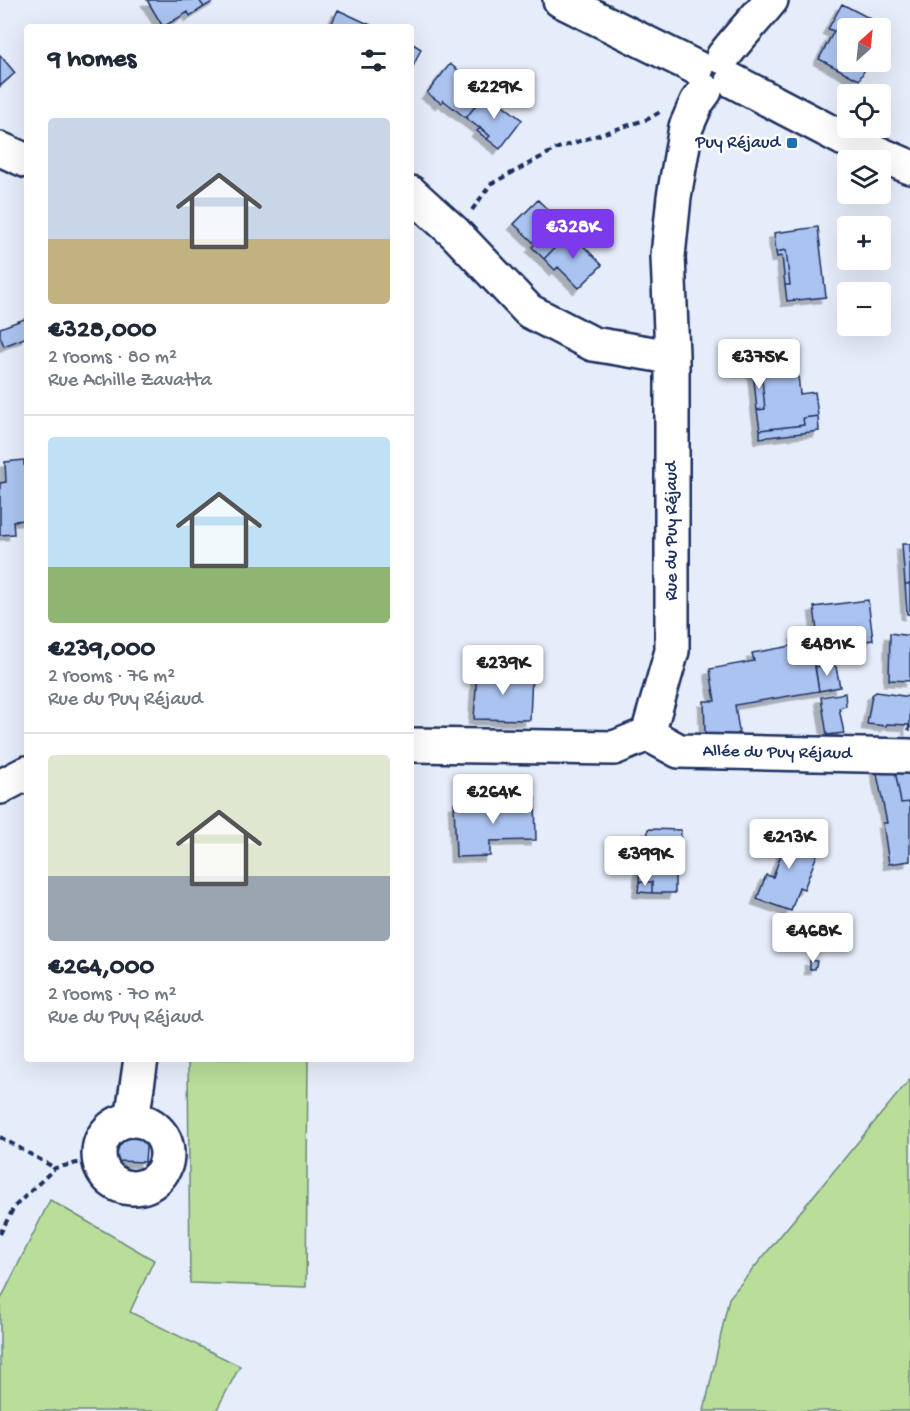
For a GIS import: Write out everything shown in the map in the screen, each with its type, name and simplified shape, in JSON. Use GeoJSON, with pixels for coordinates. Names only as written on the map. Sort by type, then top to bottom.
{"type":"FeatureCollection","features":[{"type":"Feature","properties":{"kind":"street"},"geometry":{"type":"LineString","coordinates":[[560,0],[712,76],[842,138],[910,167]]}},
{"type":"Feature","properties":{"kind":"street","name":"Rue du Puy Réjaud"},"geometry":{"type":"LineString","coordinates":[[648,734],[672,651],[672,355],[668,256],[674,197],[686,127],[697,102],[736,39],[752,24],[771,0]]}},
{"type":"Feature","properties":{"kind":"street"},"geometry":{"type":"LineString","coordinates":[[0,149],[24,160]]}},
{"type":"Feature","properties":{"kind":"street"},"geometry":{"type":"LineString","coordinates":[[414,196],[455,233],[530,311],[593,344],[659,356],[672,355]]}},
{"type":"Feature","properties":{"kind":"street"},"geometry":{"type":"LineString","coordinates":[[414,745],[614,748],[648,734]]}},
{"type":"Feature","properties":{"kind":"street","name":"Allée du Puy Réjaud"},"geometry":{"type":"LineString","coordinates":[[648,734],[679,751],[910,756]]}},
{"type":"Feature","properties":{"kind":"street"},"geometry":{"type":"LineString","coordinates":[[0,787],[24,775]]}},
{"type":"Feature","properties":{"kind":"street"},"geometry":{"type":"LineString","coordinates":[[132,1120],[141,1062]]}},
{"type":"Feature","properties":{"kind":"street"},"geometry":{"type":"LineString","coordinates":[[132,1120],[153,1127],[161,1135],[167,1156],[159,1176],[140,1187],[128,1188],[109,1178],[102,1169],[99,1158],[104,1136],[121,1122],[132,1120]]}},
{"type":"Feature","properties":{"kind":"path"},"geometry":{"type":"LineString","coordinates":[[455,233],[491,184],[558,148],[648,119],[672,106],[712,76]]}},
{"type":"Feature","properties":{"kind":"path"},"geometry":{"type":"LineString","coordinates":[[0,1137],[55,1168]]}},
{"type":"Feature","properties":{"kind":"path"},"geometry":{"type":"LineString","coordinates":[[0,1234],[14,1208],[55,1168],[99,1158]]}},
{"type":"Feature","properties":{"kind":"green space"},"geometry":{"type":"Polygon","coordinates":[[[188,1062],[308,1062],[306,1287],[190,1283],[188,1062]]]}},
{"type":"Feature","properties":{"kind":"green space"},"geometry":{"type":"Polygon","coordinates":[[[910,1079],[910,1411],[704,1411],[729,1298],[910,1079]]]}},
{"type":"Feature","properties":{"kind":"green space"},"geometry":{"type":"Polygon","coordinates":[[[50,1200],[154,1260],[130,1312],[240,1366],[216,1411],[0,1411],[0,1301],[50,1200]]]}},
{"type":"Feature","properties":{"kind":"building"},"geometry":{"type":"Polygon","coordinates":[[[147,0],[199,0],[204,7],[190,16],[188,12],[168,24],[161,24],[147,0]]]}},
{"type":"Feature","properties":{"kind":"building"},"geometry":{"type":"Polygon","coordinates":[[[199,0],[216,0],[204,7],[199,0]]]}},
{"type":"Feature","properties":{"kind":"building"},"geometry":{"type":"Polygon","coordinates":[[[842,4],[869,18],[837,18],[837,68],[819,59],[834,31],[828,29],[842,4]]]}},
{"type":"Feature","properties":{"kind":"building"},"geometry":{"type":"Polygon","coordinates":[[[338,10],[368,24],[331,24],[338,10]]]}},
{"type":"Feature","properties":{"kind":"building"},"geometry":{"type":"Polygon","coordinates":[[[414,45],[421,49],[414,64],[414,45]]]}},
{"type":"Feature","properties":{"kind":"building"},"geometry":{"type":"Polygon","coordinates":[[[0,55],[15,73],[0,86],[0,55]]]}},
{"type":"Feature","properties":{"kind":"building"},"geometry":{"type":"Polygon","coordinates":[[[450,64],[486,92],[466,118],[443,100],[441,103],[427,93],[450,64]]]}},
{"type":"Feature","properties":{"kind":"building"},"geometry":{"type":"Polygon","coordinates":[[[844,72],[863,72],[859,80],[844,72]]]}},
{"type":"Feature","properties":{"kind":"building"},"geometry":{"type":"Polygon","coordinates":[[[486,92],[522,120],[500,149],[487,139],[490,136],[466,118],[486,92]]]}},
{"type":"Feature","properties":{"kind":"building"},"geometry":{"type":"Polygon","coordinates":[[[480,127],[490,136],[487,139],[477,131],[480,127]]]}},
{"type":"Feature","properties":{"kind":"building"},"geometry":{"type":"Polygon","coordinates":[[[538,200],[570,232],[544,259],[532,247],[535,244],[514,224],[538,200]]]}},
{"type":"Feature","properties":{"kind":"building"},"geometry":{"type":"Polygon","coordinates":[[[818,227],[826,297],[787,301],[785,285],[790,285],[786,250],[776,252],[774,233],[818,227]]]}},
{"type":"Feature","properties":{"kind":"building"},"geometry":{"type":"Polygon","coordinates":[[[570,232],[602,265],[579,288],[558,267],[555,270],[544,259],[570,232]]]}},
{"type":"Feature","properties":{"kind":"building"},"geometry":{"type":"Polygon","coordinates":[[[786,250],[790,285],[785,285],[782,256],[777,257],[776,252],[786,250]]]}},
{"type":"Feature","properties":{"kind":"building"},"geometry":{"type":"Polygon","coordinates":[[[24,319],[24,338],[4,346],[0,328],[24,319]]]}},
{"type":"Feature","properties":{"kind":"building"},"geometry":{"type":"Polygon","coordinates":[[[767,343],[768,352],[789,350],[791,365],[797,365],[800,394],[815,392],[818,416],[803,418],[804,425],[760,430],[757,410],[765,409],[761,370],[741,372],[738,346],[767,343]]]}},
{"type":"Feature","properties":{"kind":"building"},"geometry":{"type":"Polygon","coordinates":[[[753,370],[761,370],[765,409],[757,410],[753,370]]]}},
{"type":"Feature","properties":{"kind":"building"},"geometry":{"type":"Polygon","coordinates":[[[818,416],[819,431],[760,438],[760,430],[804,425],[803,418],[818,416]]]}},
{"type":"Feature","properties":{"kind":"building"},"geometry":{"type":"Polygon","coordinates":[[[24,460],[24,520],[13,521],[14,534],[0,535],[0,483],[6,482],[5,462],[24,460]]]}},
{"type":"Feature","properties":{"kind":"building"},"geometry":{"type":"Polygon","coordinates":[[[902,544],[910,544],[910,584],[905,584],[902,544]]]}},
{"type":"Feature","properties":{"kind":"building"},"geometry":{"type":"Polygon","coordinates":[[[905,584],[910,584],[910,614],[907,614],[905,584]]]}},
{"type":"Feature","properties":{"kind":"building"},"geometry":{"type":"Polygon","coordinates":[[[868,600],[873,640],[819,647],[814,607],[868,600]]]}},
{"type":"Feature","properties":{"kind":"building"},"geometry":{"type":"Polygon","coordinates":[[[810,633],[819,691],[735,705],[739,731],[737,737],[707,736],[704,701],[715,701],[710,669],[754,661],[752,653],[797,645],[795,635],[810,633]]]}},
{"type":"Feature","properties":{"kind":"building"},"geometry":{"type":"Polygon","coordinates":[[[890,633],[910,636],[910,681],[889,680],[890,633]]]}},
{"type":"Feature","properties":{"kind":"building"},"geometry":{"type":"Polygon","coordinates":[[[832,664],[836,667],[840,687],[819,691],[815,667],[832,664]]]}},
{"type":"Feature","properties":{"kind":"building"},"geometry":{"type":"Polygon","coordinates":[[[477,671],[532,673],[530,720],[474,719],[477,671]]]}},
{"type":"Feature","properties":{"kind":"building"},"geometry":{"type":"Polygon","coordinates":[[[876,692],[910,697],[910,730],[909,725],[867,724],[872,695],[876,692]]]}},
{"type":"Feature","properties":{"kind":"building"},"geometry":{"type":"Polygon","coordinates":[[[845,693],[846,706],[839,708],[844,733],[827,735],[821,697],[845,693]]]}},
{"type":"Feature","properties":{"kind":"building"},"geometry":{"type":"Polygon","coordinates":[[[876,769],[895,770],[901,803],[910,802],[910,861],[889,864],[883,823],[887,823],[876,769]]]}},
{"type":"Feature","properties":{"kind":"building"},"geometry":{"type":"Polygon","coordinates":[[[895,770],[910,770],[910,802],[901,803],[895,770]]]}},
{"type":"Feature","properties":{"kind":"building"},"geometry":{"type":"Polygon","coordinates":[[[510,797],[535,797],[536,840],[490,841],[490,856],[456,857],[454,803],[510,802],[510,797]]]}},
{"type":"Feature","properties":{"kind":"building"},"geometry":{"type":"Polygon","coordinates":[[[648,829],[681,830],[680,860],[675,860],[675,893],[652,893],[652,882],[639,882],[640,858],[647,858],[648,829]]]}},
{"type":"Feature","properties":{"kind":"building"},"geometry":{"type":"Polygon","coordinates":[[[778,829],[821,844],[804,889],[799,887],[791,911],[757,899],[766,875],[773,877],[783,849],[772,845],[778,829]]]}},
{"type":"Feature","properties":{"kind":"building"},"geometry":{"type":"Polygon","coordinates":[[[639,882],[652,882],[652,893],[638,892],[639,882]]]}},
{"type":"Feature","properties":{"kind":"building"},"geometry":{"type":"Polygon","coordinates":[[[810,960],[817,961],[815,969],[810,969],[810,960]]]}},
{"type":"Feature","properties":{"kind":"building"},"geometry":{"type":"Polygon","coordinates":[[[118,1133],[147,1134],[145,1162],[117,1161],[118,1133]]]}},
{"type":"Feature","properties":{"kind":"place","name":"Puy Réjaud"},"geometry":{"type":"Point","coordinates":[792,143]}}]}
